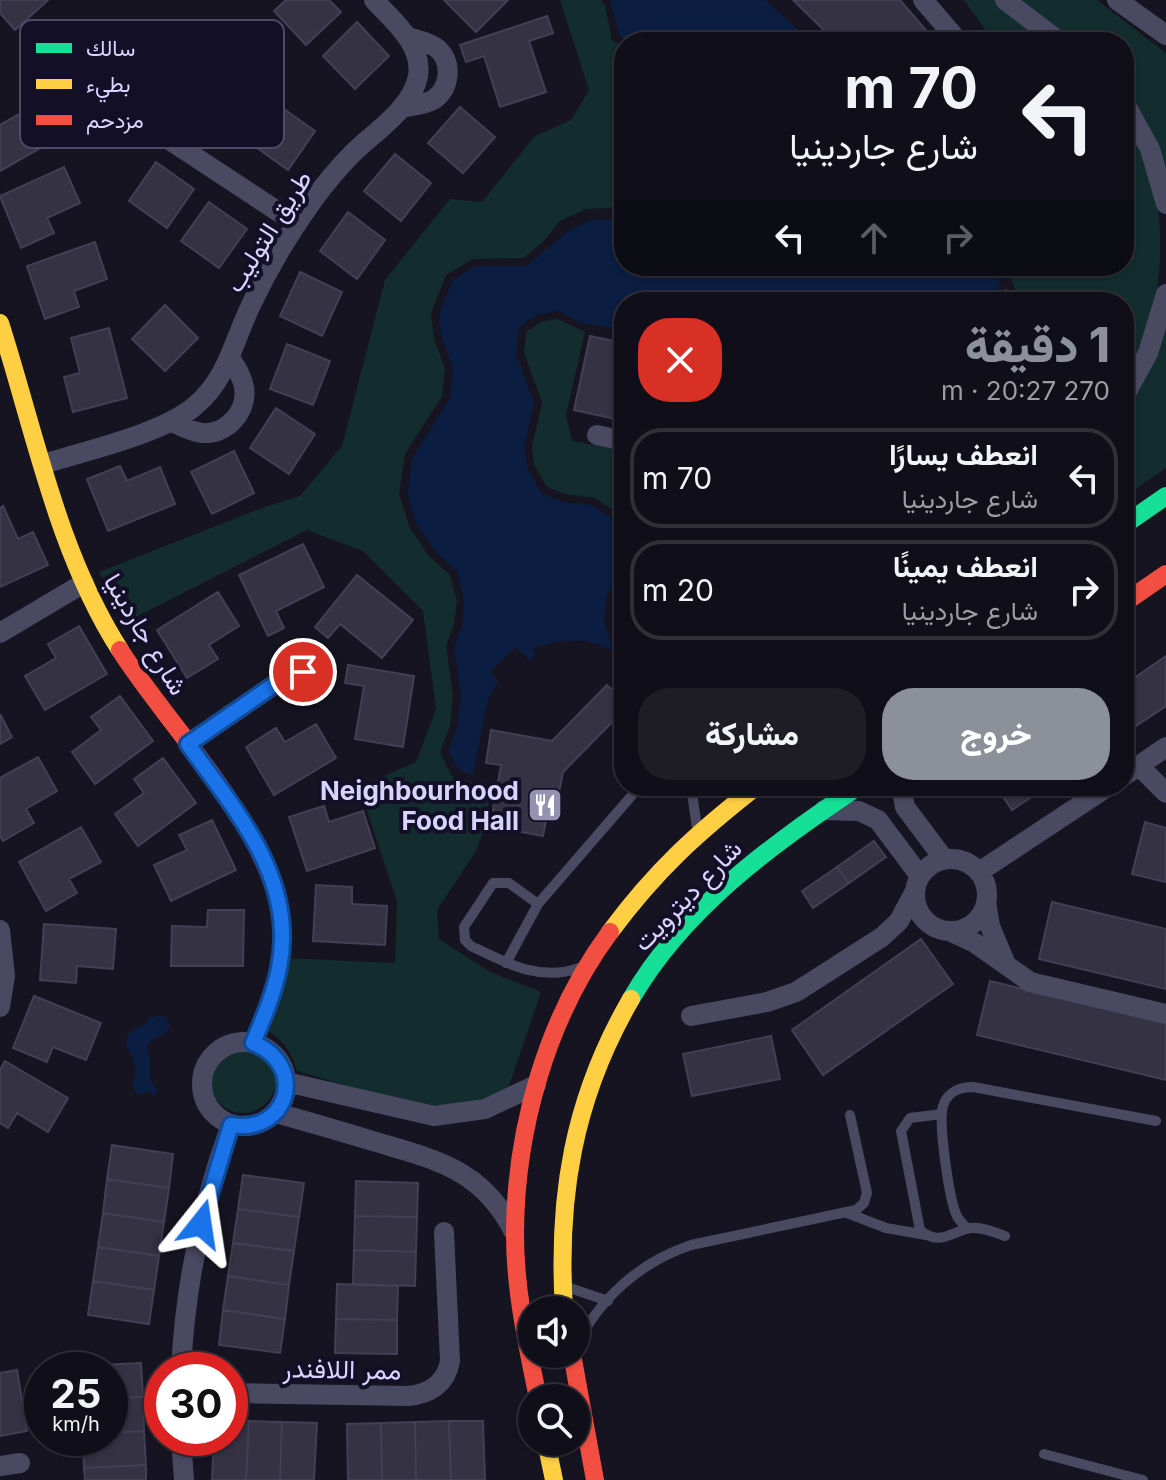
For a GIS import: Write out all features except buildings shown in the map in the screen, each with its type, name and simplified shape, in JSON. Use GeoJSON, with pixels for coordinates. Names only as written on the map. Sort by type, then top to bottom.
{"type":"FeatureCollection","features":[{"type":"Feature","properties":{"kind":"street","name":"طريق التوليب"},"geometry":{"type":"LineString","coordinates":[[43,464],[172,422],[207,395],[230,358],[252,302],[297,224],[331,178],[409,98],[418,74],[418,61],[408,37],[374,0]]}},
{"type":"Feature","properties":{"kind":"street"},"geometry":{"type":"LineString","coordinates":[[923,0],[950,32]]}},
{"type":"Feature","properties":{"kind":"street"},"geometry":{"type":"LineString","coordinates":[[1005,0],[1038,32]]}},
{"type":"Feature","properties":{"kind":"street"},"geometry":{"type":"LineString","coordinates":[[1117,0],[1166,35]]}},
{"type":"Feature","properties":{"kind":"street","name":"طريق التوليب"},"geometry":{"type":"LineString","coordinates":[[401,108],[432,100],[440,94],[448,75],[443,55],[435,47],[408,37]]}},
{"type":"Feature","properties":{"kind":"street"},"geometry":{"type":"LineString","coordinates":[[1134,120],[1150,149],[1166,204]]}},
{"type":"Feature","properties":{"kind":"street"},"geometry":{"type":"LineString","coordinates":[[182,148],[297,224]]}},
{"type":"Feature","properties":{"kind":"street"},"geometry":{"type":"LineString","coordinates":[[1134,381],[1160,338],[1166,294]]}},
{"type":"Feature","properties":{"kind":"street","name":"شارع جاردينيا"},"geometry":{"type":"LineString","coordinates":[[0,323],[8,375],[84,583],[138,677],[253,836],[270,870],[282,927],[280,966],[253,1043]]}},
{"type":"Feature","properties":{"kind":"street"},"geometry":{"type":"LineString","coordinates":[[172,422],[205,434],[230,424],[239,414],[244,401],[244,388],[230,358]]}},
{"type":"Feature","properties":{"kind":"street"},"geometry":{"type":"LineString","coordinates":[[597,435],[614,439]]}},
{"type":"Feature","properties":{"kind":"street"},"geometry":{"type":"LineString","coordinates":[[1134,518],[1166,496]]}},
{"type":"Feature","properties":{"kind":"street"},"geometry":{"type":"LineString","coordinates":[[1134,596],[1166,574]]}},
{"type":"Feature","properties":{"kind":"street"},"geometry":{"type":"LineString","coordinates":[[0,633],[84,583]]}},
{"type":"Feature","properties":{"kind":"street"},"geometry":{"type":"LineString","coordinates":[[188,744],[281,680],[291,675],[314,673]]}},
{"type":"Feature","properties":{"kind":"street"},"geometry":{"type":"LineString","coordinates":[[1134,770],[1166,747]]}},
{"type":"Feature","properties":{"kind":"street"},"geometry":{"type":"LineString","coordinates":[[1134,772],[1166,793]]}},
{"type":"Feature","properties":{"kind":"street","name":"شارع ديترويت"},"geometry":{"type":"LineString","coordinates":[[535,1384],[519,1292],[515,1234],[520,1165],[536,1085],[557,1029],[588,964],[627,907],[697,833],[744,796]]}},
{"type":"Feature","properties":{"kind":"street","name":"شارع ديترويت"},"geometry":{"type":"LineString","coordinates":[[562,1296],[560,1235],[564,1185],[574,1136],[589,1084],[610,1034],[636,987],[669,943],[720,891],[769,848],[844,796]]}},
{"type":"Feature","properties":{"kind":"street"},"geometry":{"type":"LineString","coordinates":[[903,796],[905,807],[944,859]]}},
{"type":"Feature","properties":{"kind":"street"},"geometry":{"type":"LineString","coordinates":[[979,872],[1094,796]]}},
{"type":"Feature","properties":{"kind":"street"},"geometry":{"type":"LineString","coordinates":[[824,810],[859,811],[872,815],[884,826],[918,884],[918,909],[929,924],[975,943],[1009,969],[1042,986],[1166,1014]]}},
{"type":"Feature","properties":{"kind":"street"},"geometry":{"type":"LineString","coordinates":[[882,937],[905,911],[930,865],[944,859],[963,861],[979,872],[984,881],[993,937],[1009,969]]}},
{"type":"Feature","properties":{"kind":"street"},"geometry":{"type":"LineString","coordinates":[[691,1016],[752,1006],[796,992],[882,937],[904,930],[969,927],[977,920],[986,902]]}},
{"type":"Feature","properties":{"kind":"street"},"geometry":{"type":"LineString","coordinates":[[0,932],[5,976],[0,1007]]}},
{"type":"Feature","properties":{"kind":"street"},"geometry":{"type":"LineString","coordinates":[[239,1042],[266,1048],[283,1068],[286,1082],[286,1093],[276,1113],[255,1125],[231,1125],[218,1118],[209,1108],[203,1094],[202,1080],[214,1054],[225,1046],[239,1042]]}},
{"type":"Feature","properties":{"kind":"street"},"geometry":{"type":"LineString","coordinates":[[286,1082],[434,1116],[485,1109],[536,1085]]}},
{"type":"Feature","properties":{"kind":"street"},"geometry":{"type":"LineString","coordinates":[[276,1113],[448,1164],[488,1193],[515,1234]]}},
{"type":"Feature","properties":{"kind":"street"},"geometry":{"type":"LineString","coordinates":[[183,1352],[197,1241],[231,1125]]}},
{"type":"Feature","properties":{"kind":"street","name":"ممر اللافندر"},"geometry":{"type":"LineString","coordinates":[[248,1393],[408,1396],[433,1390],[444,1378],[450,1361],[444,1232]]}},
{"type":"Feature","properties":{"kind":"street"},"geometry":{"type":"LineString","coordinates":[[575,1368],[595,1480]]}},
{"type":"Feature","properties":{"kind":"street"},"geometry":{"type":"LineString","coordinates":[[182,1456],[184,1480]]}},
{"type":"Feature","properties":{"kind":"street"},"geometry":{"type":"LineString","coordinates":[[549,1456],[554,1480]]}},
{"type":"Feature","properties":{"kind":"lane"},"geometry":{"type":"LineString","coordinates":[[506,963],[538,904],[631,796]]}},
{"type":"Feature","properties":{"kind":"lane"},"geometry":{"type":"LineString","coordinates":[[692,796],[697,833]]}},
{"type":"Feature","properties":{"kind":"lane"},"geometry":{"type":"LineString","coordinates":[[538,904],[509,883],[498,882],[489,887],[464,927],[463,936],[468,943],[506,963],[543,974],[567,972],[588,964]]}},
{"type":"Feature","properties":{"kind":"lane"},"geometry":{"type":"LineString","coordinates":[[968,1229],[959,1220],[954,1207],[942,1114],[942,1106],[951,1093],[973,1087],[1156,1121]]}},
{"type":"Feature","properties":{"kind":"lane"},"geometry":{"type":"LineString","coordinates":[[926,1235],[917,1223],[901,1131],[910,1118],[942,1114]]}},
{"type":"Feature","properties":{"kind":"lane"},"geometry":{"type":"LineString","coordinates":[[590,1322],[644,1265],[667,1253],[691,1245],[856,1210],[864,1203],[867,1193],[850,1115]]}},
{"type":"Feature","properties":{"kind":"lane"},"geometry":{"type":"LineString","coordinates":[[845,1212],[886,1228],[940,1239],[968,1229],[1005,1236]]}},
{"type":"Feature","properties":{"kind":"lane"},"geometry":{"type":"LineString","coordinates":[[561,1284],[608,1301]]}},
{"type":"Feature","properties":{"kind":"lane"},"geometry":{"type":"LineString","coordinates":[[1044,1454],[1143,1480]]}},
{"type":"Feature","properties":{"kind":"green space"},"geometry":{"type":"Polygon","coordinates":[[[560,0],[601,0],[605,6],[614,41],[614,208],[586,209],[560,221],[543,242],[524,258],[473,259],[446,275],[431,313],[434,338],[445,369],[442,396],[405,454],[399,494],[410,528],[429,556],[450,575],[457,601],[454,624],[446,646],[453,694],[450,726],[440,752],[452,776],[491,789],[484,830],[476,851],[437,910],[439,939],[490,972],[541,992],[508,1089],[474,1104],[424,1108],[297,1071],[287,1048],[268,1031],[286,958],[395,963],[397,901],[359,787],[416,762],[436,709],[423,611],[363,551],[307,530],[126,622],[99,572],[300,496],[342,446],[385,280],[450,199],[482,202],[535,136],[571,120],[589,90],[560,0]]]}},
{"type":"Feature","properties":{"kind":"green space"},"geometry":{"type":"Polygon","coordinates":[[[964,0],[999,0],[1035,29],[1031,32],[987,32],[964,0]]]}},
{"type":"Feature","properties":{"kind":"green space"},"geometry":{"type":"Polygon","coordinates":[[[1016,0],[1097,0],[1166,53],[1166,187],[1134,116],[1134,32],[1056,32],[1016,0]]]}},
{"type":"Feature","properties":{"kind":"green space"},"geometry":{"type":"Polygon","coordinates":[[[1134,129],[1153,172],[1160,225],[1160,253],[1154,308],[1134,364],[1134,292],[1016,292],[1010,276],[1134,276],[1134,129]]]}},
{"type":"Feature","properties":{"kind":"green space"},"geometry":{"type":"Polygon","coordinates":[[[1166,309],[1166,468],[1134,490],[1134,378],[1166,309]]]}},
{"type":"Feature","properties":{"kind":"green space"},"geometry":{"type":"Polygon","coordinates":[[[558,319],[585,332],[566,415],[572,441],[614,448],[614,511],[595,498],[565,494],[547,487],[534,465],[532,447],[542,402],[524,353],[526,332],[540,322],[558,319]]]}},
{"type":"Feature","properties":{"kind":"green space"},"geometry":{"type":"Polygon","coordinates":[[[243,1047],[256,1050],[266,1057],[273,1067],[276,1080],[273,1093],[266,1103],[256,1110],[243,1113],[230,1110],[220,1103],[213,1093],[210,1080],[213,1067],[220,1057],[230,1050],[243,1047]]]}},
{"type":"Feature","properties":{"kind":"water"},"geometry":{"type":"Polygon","coordinates":[[[610,0],[765,0],[801,32],[618,32],[610,0]]]}},
{"type":"Feature","properties":{"kind":"water"},"geometry":{"type":"Polygon","coordinates":[[[614,219],[614,276],[999,276],[1000,283],[994,292],[614,292],[614,328],[581,323],[559,311],[536,315],[519,327],[516,354],[534,403],[524,447],[527,467],[541,493],[563,502],[592,505],[610,517],[614,525],[614,583],[607,594],[604,620],[613,651],[584,641],[563,641],[533,648],[535,656],[529,660],[515,647],[490,672],[498,680],[488,699],[473,775],[458,769],[448,751],[457,727],[461,693],[454,647],[462,626],[464,601],[457,571],[435,551],[417,525],[407,494],[413,457],[450,398],[453,368],[441,336],[439,315],[452,281],[475,266],[526,266],[567,232],[590,220],[614,219]]]}},
{"type":"Feature","properties":{"kind":"water"},"geometry":{"type":"Polygon","coordinates":[[[165,1016],[170,1024],[166,1033],[147,1046],[150,1080],[158,1091],[154,1095],[148,1091],[142,1095],[136,1092],[132,1084],[135,1069],[127,1040],[132,1031],[146,1024],[148,1018],[165,1016]]]}},
{"type":"Feature","properties":{"kind":"traffic: fast"},"geometry":{"type":"LineString","coordinates":[[1134,518],[1166,496]]}},
{"type":"Feature","properties":{"kind":"traffic: fast"},"geometry":{"type":"LineString","coordinates":[[631,999],[652,966],[703,907],[763,855],[845,796]]}},
{"type":"Feature","properties":{"kind":"traffic: slow"},"geometry":{"type":"LineString","coordinates":[[0,323],[64,532],[98,612],[120,650]]}},
{"type":"Feature","properties":{"kind":"traffic: slow"},"geometry":{"type":"LineString","coordinates":[[610,932],[678,853],[745,796]]}},
{"type":"Feature","properties":{"kind":"traffic: slow"},"geometry":{"type":"LineString","coordinates":[[563,1296],[563,1228],[573,1150],[595,1074],[631,999]]}},
{"type":"Feature","properties":{"kind":"traffic: slow"},"geometry":{"type":"LineString","coordinates":[[549,1456],[554,1480]]}},
{"type":"Feature","properties":{"kind":"traffic: jam"},"geometry":{"type":"LineString","coordinates":[[1134,596],[1166,574]]}},
{"type":"Feature","properties":{"kind":"traffic: jam"},"geometry":{"type":"LineString","coordinates":[[120,650],[222,790],[247,828],[266,867],[279,906],[282,944],[275,982],[253,1043]]}},
{"type":"Feature","properties":{"kind":"traffic: jam"},"geometry":{"type":"LineString","coordinates":[[535,1384],[517,1276],[516,1195],[521,1155],[528,1115],[552,1038],[588,965],[610,932]]}},
{"type":"Feature","properties":{"kind":"traffic: jam"},"geometry":{"type":"LineString","coordinates":[[575,1368],[595,1480]]}},
{"type":"Feature","properties":{"kind":"place","name":"Neighbourhood Food Hall"},"geometry":{"type":"Point","coordinates":[545,805]}},
{"type":"Feature","properties":{"kind":"route"},"geometry":{"type":"LineString","coordinates":[[201,1224],[231,1125],[243,1127],[266,1121],[276,1113],[286,1093],[283,1068],[276,1057],[266,1048],[253,1043],[280,966],[282,927],[276,889],[262,853],[188,744],[281,680],[303,672]]}}]}
